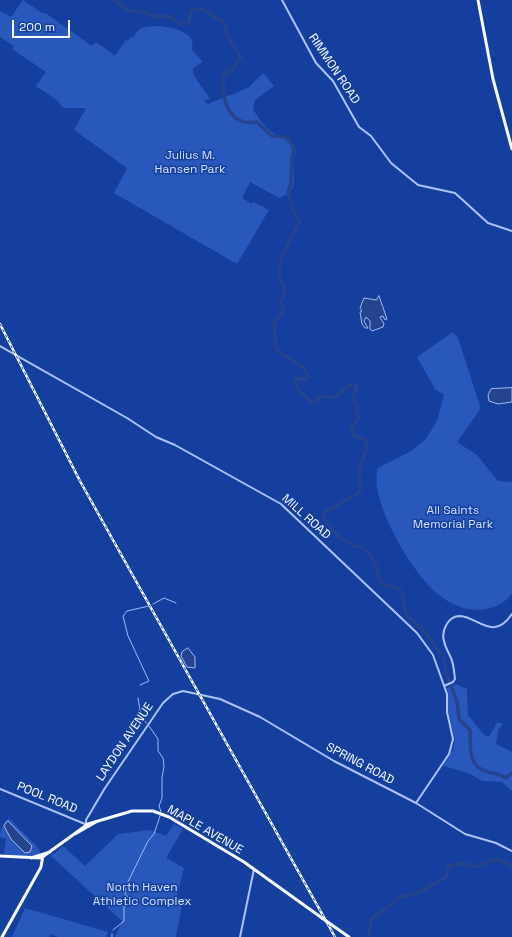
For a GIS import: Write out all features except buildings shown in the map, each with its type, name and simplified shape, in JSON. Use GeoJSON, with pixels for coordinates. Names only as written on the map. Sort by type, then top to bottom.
{"type":"FeatureCollection","features":[{"type":"Feature","properties":{"kind":"main road"},"geometry":{"type":"LineString","coordinates":[[478,0],[495,90],[512,149]]}},
{"type":"Feature","properties":{"kind":"main road","name":"MAPLE AVENUE"},"geometry":{"type":"LineString","coordinates":[[0,856],[31,858],[43,857],[86,826],[96,822],[135,811],[158,813],[183,826],[254,870],[349,937]]}},
{"type":"Feature","properties":{"kind":"main road"},"geometry":{"type":"LineString","coordinates":[[2,937],[41,867],[43,857]]}},
{"type":"Feature","properties":{"kind":"street","name":"RIMMON ROAD"},"geometry":{"type":"LineString","coordinates":[[282,0],[316,63],[333,81],[359,127],[371,136],[391,163],[418,185],[455,193],[488,223],[512,231]]}},
{"type":"Feature","properties":{"kind":"street","name":"MILL ROAD"},"geometry":{"type":"LineString","coordinates":[[0,346],[156,436],[281,504],[417,633],[433,655],[447,694],[447,712],[452,735],[452,747],[416,803]]}},
{"type":"Feature","properties":{"kind":"street"},"geometry":{"type":"LineString","coordinates":[[444,686],[452,683],[455,679],[453,664],[443,636],[448,623],[455,618],[462,617],[481,625],[492,627],[502,624],[512,614]]}},
{"type":"Feature","properties":{"kind":"street","name":"LAYDON AVENUE"},"geometry":{"type":"LineString","coordinates":[[86,826],[86,820],[105,788],[165,700],[173,694],[181,691],[199,694]]}},
{"type":"Feature","properties":{"kind":"street","name":"SPRING ROAD"},"geometry":{"type":"LineString","coordinates":[[199,694],[220,699],[260,717],[328,757],[416,803],[465,834],[496,843],[512,851]]}},
{"type":"Feature","properties":{"kind":"street","name":"POOL ROAD"},"geometry":{"type":"LineString","coordinates":[[0,789],[39,804],[86,826]]}},
{"type":"Feature","properties":{"kind":"street"},"geometry":{"type":"LineString","coordinates":[[240,937],[254,870]]}},
{"type":"Feature","properties":{"kind":"green space","name":"Julius M. Hansen Park"},"geometry":{"type":"Polygon","coordinates":[[[23,0],[42,13],[45,13],[92,46],[96,42],[115,56],[126,40],[128,41],[131,37],[132,38],[141,28],[161,26],[183,32],[192,40],[192,50],[203,62],[193,68],[193,74],[210,99],[204,101],[208,104],[248,88],[263,73],[274,86],[255,100],[253,110],[267,128],[282,137],[288,138],[296,152],[293,162],[294,184],[293,188],[289,192],[279,198],[250,182],[242,198],[252,204],[253,202],[269,210],[237,264],[114,193],[127,168],[74,130],[86,108],[63,108],[57,100],[36,86],[46,72],[12,49],[14,46],[0,37],[0,11],[11,17],[23,0]]]}},
{"type":"Feature","properties":{"kind":"green space","name":"All Saints Memorial Park"},"geometry":{"type":"Polygon","coordinates":[[[453,332],[458,338],[480,406],[479,411],[457,442],[477,455],[498,481],[512,482],[512,593],[500,604],[477,610],[463,608],[451,603],[439,595],[417,571],[395,536],[386,517],[380,499],[377,482],[378,468],[411,451],[425,440],[437,421],[444,395],[435,389],[417,357],[453,332]]]}},
{"type":"Feature","properties":{"kind":"green space"},"geometry":{"type":"Polygon","coordinates":[[[456,684],[467,689],[468,715],[484,735],[489,737],[497,722],[503,724],[498,730],[496,744],[512,752],[512,791],[502,782],[482,781],[468,773],[443,766],[453,749],[454,743],[448,710],[447,688],[456,684]]]}},
{"type":"Feature","properties":{"kind":"green space"},"geometry":{"type":"Polygon","coordinates":[[[9,818],[39,849],[40,855],[28,857],[4,854],[6,839],[0,837],[0,834],[2,827],[9,818]]]}},
{"type":"Feature","properties":{"kind":"green space","name":"North Haven Athletic Complex"},"geometry":{"type":"Polygon","coordinates":[[[174,824],[183,829],[166,858],[184,868],[175,904],[182,905],[176,937],[115,937],[122,921],[51,856],[63,846],[85,866],[118,834],[150,830],[166,836],[174,824]]]}},
{"type":"Feature","properties":{"kind":"green space"},"geometry":{"type":"Polygon","coordinates":[[[25,908],[108,932],[106,937],[58,937],[51,934],[49,937],[12,937],[25,908]]]}},
{"type":"Feature","properties":{"kind":"shaded area"},"geometry":{"type":"Polygon","coordinates":[[[379,296],[387,319],[385,320],[383,316],[380,317],[384,324],[383,327],[372,331],[370,329],[370,321],[366,317],[364,321],[368,328],[365,328],[362,324],[360,312],[362,311],[360,308],[364,298],[376,300],[379,296]]]}},
{"type":"Feature","properties":{"kind":"shaded area"},"geometry":{"type":"Polygon","coordinates":[[[512,388],[512,402],[498,404],[489,401],[488,395],[491,389],[512,388]]]}},
{"type":"Feature","properties":{"kind":"shaded area"},"geometry":{"type":"Polygon","coordinates":[[[188,648],[195,657],[195,668],[187,667],[181,656],[182,652],[188,648]]]}},
{"type":"Feature","properties":{"kind":"shaded area"},"geometry":{"type":"Polygon","coordinates":[[[8,821],[32,846],[30,852],[25,853],[11,839],[4,826],[8,821]]]}},
{"type":"Feature","properties":{"kind":"waterway"},"geometry":{"type":"LineString","coordinates":[[114,0],[129,11],[144,12],[158,17],[170,16],[179,24],[189,23],[190,15],[196,9],[203,10],[224,23],[226,25],[227,33],[241,57],[232,71],[224,74],[223,83],[225,101],[228,108],[239,120],[257,122],[272,136],[284,137],[289,140],[292,145],[294,150],[291,183],[288,192],[295,216],[300,221],[280,262],[280,279],[284,286],[285,292],[280,303],[283,307],[283,311],[274,323],[277,350],[298,364],[305,371],[308,376],[306,380],[297,378],[295,382],[299,390],[312,402],[317,401],[320,396],[334,397],[351,385],[354,384],[357,386],[353,399],[358,405],[356,413],[359,417],[351,429],[354,436],[365,439],[367,446],[359,471],[359,493],[325,512],[323,518],[338,536],[356,547],[360,546],[369,553],[377,568],[379,580],[382,584],[399,589],[403,595],[405,612],[408,617],[421,627],[443,656],[446,673],[457,701],[459,719],[470,730],[470,747],[474,763],[483,770],[506,778],[512,773]]}},
{"type":"Feature","properties":{"kind":"waterway"},"geometry":{"type":"LineString","coordinates":[[153,604],[164,598],[176,603]]}},
{"type":"Feature","properties":{"kind":"waterway"},"geometry":{"type":"LineString","coordinates":[[140,685],[149,681],[128,636],[123,616],[127,611],[149,606]]}},
{"type":"Feature","properties":{"kind":"waterway"},"geometry":{"type":"LineString","coordinates":[[138,698],[140,710],[146,723]]}},
{"type":"Feature","properties":{"kind":"waterway"},"geometry":{"type":"LineString","coordinates":[[149,726],[158,739],[158,751],[163,758],[162,798],[159,806],[161,812]]}},
{"type":"Feature","properties":{"kind":"waterway"},"geometry":{"type":"LineString","coordinates":[[113,930],[124,921],[124,907],[128,897],[125,894],[126,886],[148,841],[154,834],[160,816]]}},
{"type":"Feature","properties":{"kind":"waterway"},"geometry":{"type":"LineString","coordinates":[[368,937],[372,918],[400,897],[419,892],[446,877],[449,866],[464,863],[474,867],[492,860],[499,860],[512,866]]}},
{"type":"Feature","properties":{"kind":"railway"},"geometry":{"type":"LineString","coordinates":[[0,324],[80,481],[335,937]]}}]}
